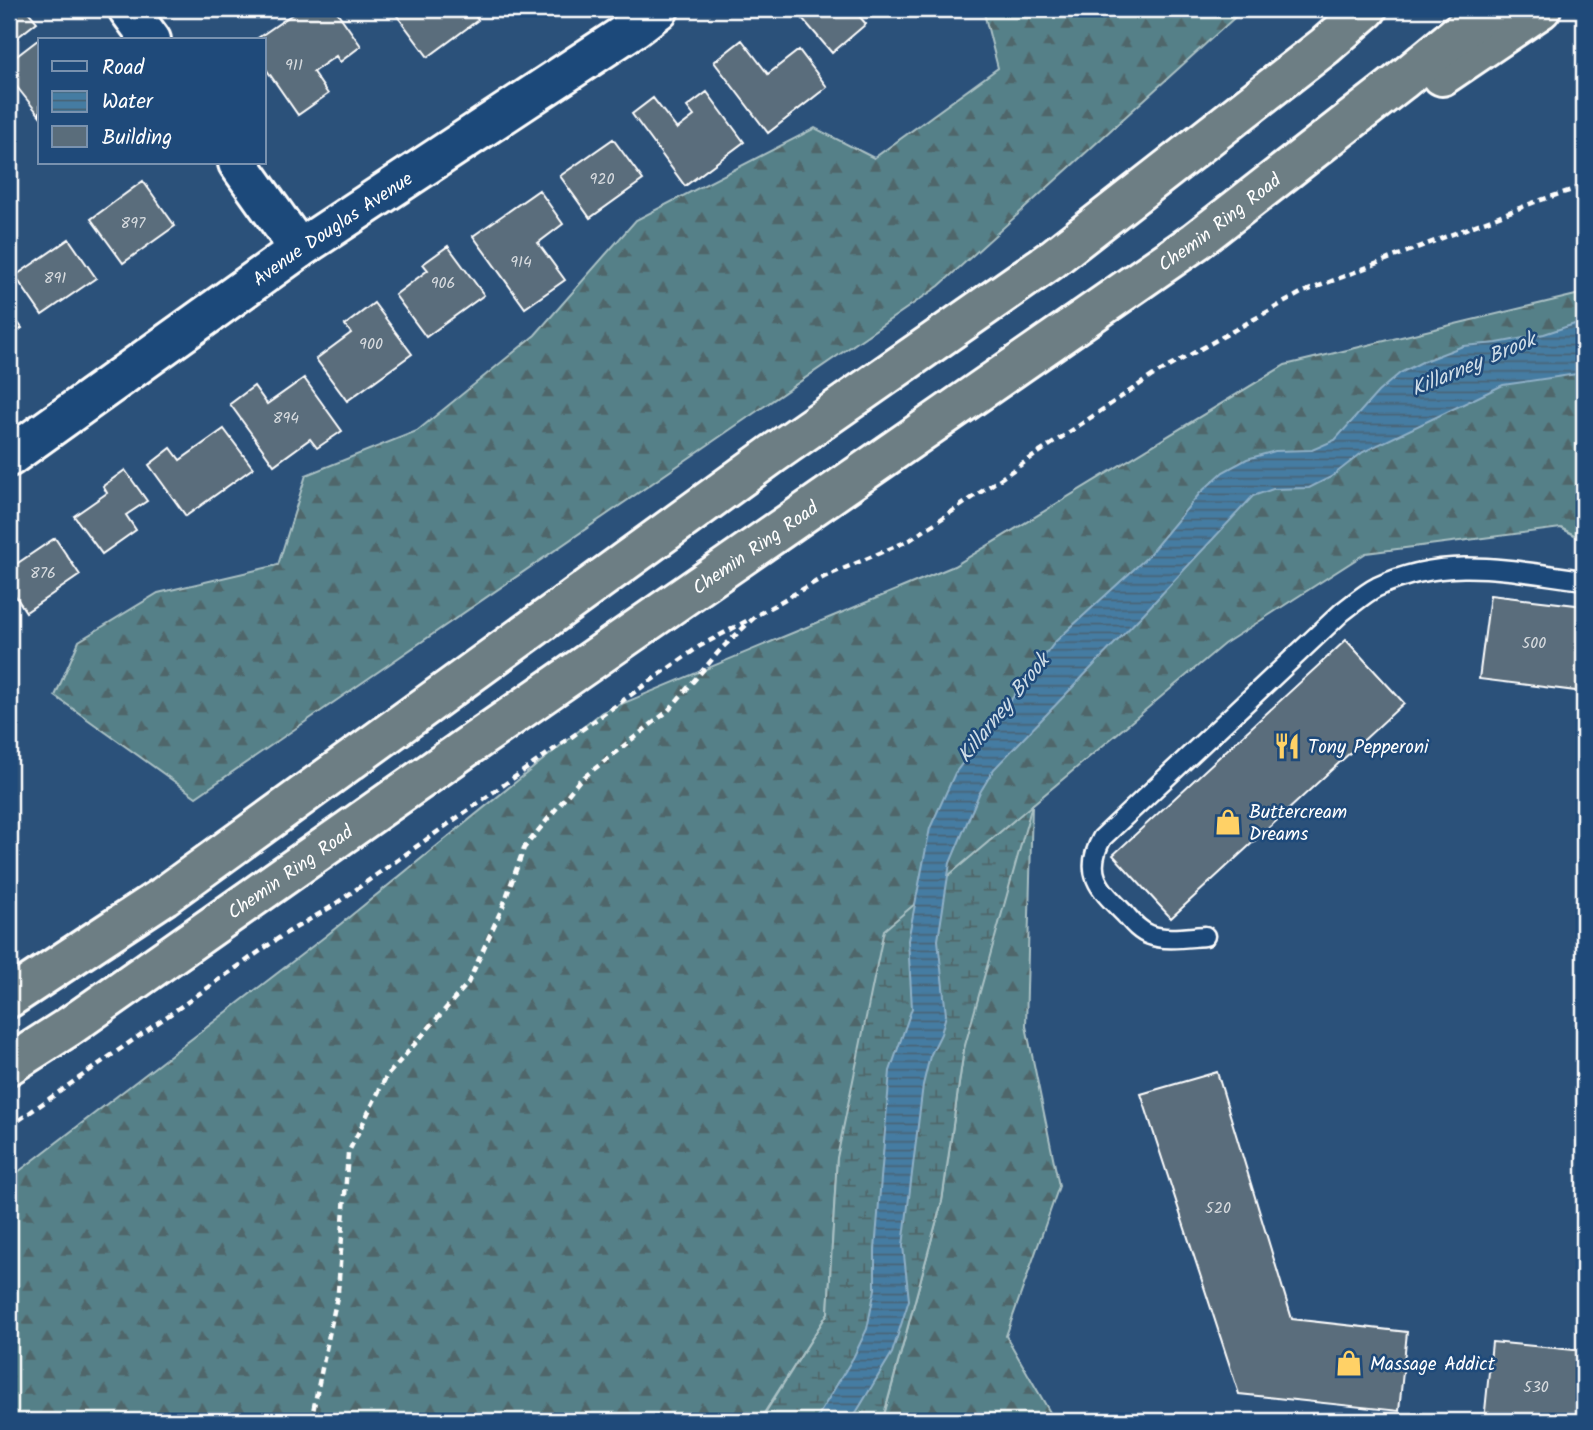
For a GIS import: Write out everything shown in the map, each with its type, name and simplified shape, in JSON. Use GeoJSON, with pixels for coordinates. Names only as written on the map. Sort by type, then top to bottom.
{"type":"FeatureCollection","features":[{"type":"Feature","properties":{"kind":"highway"},"geometry":{"type":"LineString","coordinates":[[9,998],[164,896],[773,454],[1051,260],[1325,46],[1367,9]]}},
{"type":"Feature","properties":{"kind":"highway","name":"Chemin Ring Road"},"geometry":{"type":"LineString","coordinates":[[9,1065],[70,1026],[475,741],[1196,242],[1401,82],[1488,9]]}},
{"type":"Feature","properties":{"kind":"highway"},"geometry":{"type":"LineString","coordinates":[[1196,242],[1541,9]]}},
{"type":"Feature","properties":{"kind":"street"},"geometry":{"type":"LineString","coordinates":[[128,9],[150,38]]}},
{"type":"Feature","properties":{"kind":"street","name":"Avenue Douglas Avenue"},"geometry":{"type":"LineString","coordinates":[[9,457],[299,249],[659,9]]}},
{"type":"Feature","properties":{"kind":"street"},"geometry":{"type":"LineString","coordinates":[[239,164],[299,249]]}},
{"type":"Feature","properties":{"kind":"lane"},"geometry":{"type":"LineString","coordinates":[[1205,936],[1160,937],[1139,929],[1098,887],[1094,862],[1096,849],[1102,838],[1342,612],[1374,588],[1412,574],[1451,567],[1487,568],[1584,580]]}},
{"type":"Feature","properties":{"kind":"path"},"geometry":{"type":"LineString","coordinates":[[9,1127],[283,935],[331,907],[701,646],[824,577],[910,540],[1152,376],[1301,293],[1535,202],[1584,186]]}},
{"type":"Feature","properties":{"kind":"path"},"geometry":{"type":"LineString","coordinates":[[311,1421],[338,1292],[348,1153],[386,1077],[468,983],[503,906],[524,848],[579,781],[668,711],[721,649],[757,615]]}},
{"type":"Feature","properties":{"kind":"green space"},"geometry":{"type":"Polygon","coordinates":[[[983,9],[1244,9],[939,286],[196,797],[55,696],[79,641],[158,593],[278,565],[306,475],[417,431],[535,335],[636,220],[815,128],[874,158],[998,68],[983,9]]]}},
{"type":"Feature","properties":{"kind":"green space"},"geometry":{"type":"Polygon","coordinates":[[[1584,293],[1584,540],[1561,528],[1366,553],[1224,644],[1032,805],[1026,1026],[1059,1186],[1006,1336],[1055,1421],[883,1419],[942,1201],[964,1049],[837,1158],[828,1313],[759,1421],[9,1421],[9,1179],[327,935],[602,712],[954,566],[1285,365],[1584,293]]]}},
{"type":"Feature","properties":{"kind":"green space"},"geometry":{"type":"Polygon","coordinates":[[[1032,805],[964,1049],[942,1201],[883,1418],[889,1421],[760,1421],[828,1313],[837,1158],[884,930],[1032,805]]]}},
{"type":"Feature","properties":{"kind":"water","name":"Killarney Brook"},"geometry":{"type":"Polygon","coordinates":[[[1584,321],[1584,373],[1503,385],[1363,452],[1331,477],[1309,488],[1273,489],[1253,496],[994,769],[979,794],[950,863],[938,940],[946,1015],[941,1034],[930,1056],[923,1085],[903,1246],[909,1300],[892,1353],[851,1421],[815,1421],[867,1329],[875,1289],[875,1250],[890,1071],[912,1008],[908,940],[930,828],[955,773],[1056,641],[1146,558],[1200,493],[1223,472],[1247,459],[1275,451],[1312,450],[1335,440],[1378,392],[1400,373],[1424,361],[1463,346],[1544,334],[1584,321]]]}},
{"type":"Feature","properties":{"kind":"building"},"geometry":{"type":"Polygon","coordinates":[[[9,9],[26,9],[37,22],[9,44],[9,9]]]}},
{"type":"Feature","properties":{"kind":"building"},"geometry":{"type":"Polygon","coordinates":[[[300,9],[335,9],[361,46],[340,62],[336,56],[313,72],[328,94],[298,115],[266,69],[266,38],[258,38],[300,9]]]}},
{"type":"Feature","properties":{"kind":"building"},"geometry":{"type":"Polygon","coordinates":[[[392,9],[470,9],[478,20],[428,57],[392,9]]]}},
{"type":"Feature","properties":{"kind":"building"},"geometry":{"type":"Polygon","coordinates":[[[853,9],[866,24],[832,53],[796,11],[853,9]]]}},
{"type":"Feature","properties":{"kind":"building"},"geometry":{"type":"Polygon","coordinates":[[[38,40],[38,113],[9,77],[9,62],[38,40]]]}},
{"type":"Feature","properties":{"kind":"building"},"geometry":{"type":"Polygon","coordinates":[[[742,40],[768,74],[799,50],[827,87],[768,133],[714,62],[742,40]]]}},
{"type":"Feature","properties":{"kind":"building"},"geometry":{"type":"Polygon","coordinates":[[[707,92],[744,142],[685,186],[632,114],[653,98],[677,129],[694,116],[687,107],[707,92]]]}},
{"type":"Feature","properties":{"kind":"building"},"geometry":{"type":"Polygon","coordinates":[[[613,139],[643,180],[590,218],[560,176],[613,139]]]}},
{"type":"Feature","properties":{"kind":"building"},"geometry":{"type":"Polygon","coordinates":[[[143,181],[175,226],[123,263],[91,219],[143,181]]]}},
{"type":"Feature","properties":{"kind":"building"},"geometry":{"type":"Polygon","coordinates":[[[539,190],[563,224],[538,243],[565,280],[525,308],[473,236],[539,190]]]}},
{"type":"Feature","properties":{"kind":"building"},"geometry":{"type":"Polygon","coordinates":[[[69,239],[96,278],[42,315],[15,276],[69,239]]]}},
{"type":"Feature","properties":{"kind":"building"},"geometry":{"type":"Polygon","coordinates":[[[448,246],[484,295],[426,337],[395,295],[428,270],[423,264],[448,246]]]}},
{"type":"Feature","properties":{"kind":"building"},"geometry":{"type":"Polygon","coordinates":[[[374,303],[412,354],[347,401],[316,359],[351,333],[345,325],[374,303]]]}},
{"type":"Feature","properties":{"kind":"building"},"geometry":{"type":"Polygon","coordinates":[[[9,311],[22,328],[9,338],[9,311]]]}},
{"type":"Feature","properties":{"kind":"building"},"geometry":{"type":"Polygon","coordinates":[[[304,378],[342,431],[317,448],[310,439],[274,465],[230,404],[254,386],[267,404],[304,378]]]}},
{"type":"Feature","properties":{"kind":"building"},"geometry":{"type":"Polygon","coordinates":[[[224,429],[253,468],[186,516],[149,465],[171,448],[180,460],[224,429]]]}},
{"type":"Feature","properties":{"kind":"building"},"geometry":{"type":"Polygon","coordinates":[[[125,470],[147,501],[126,515],[136,530],[102,554],[74,516],[107,493],[103,486],[125,470]]]}},
{"type":"Feature","properties":{"kind":"building"},"geometry":{"type":"Polygon","coordinates":[[[55,538],[80,575],[26,612],[9,586],[9,569],[55,538]]]}},
{"type":"Feature","properties":{"kind":"building"},"geometry":{"type":"Polygon","coordinates":[[[1490,595],[1584,606],[1584,692],[1479,679],[1490,595]]]}},
{"type":"Feature","properties":{"kind":"building"},"geometry":{"type":"Polygon","coordinates":[[[1346,640],[1404,703],[1171,918],[1113,855],[1346,640]]]}},
{"type":"Feature","properties":{"kind":"building"},"geometry":{"type":"Polygon","coordinates":[[[1217,1072],[1292,1319],[1407,1332],[1399,1411],[1239,1394],[1141,1094],[1217,1072]]]}},
{"type":"Feature","properties":{"kind":"building"},"geometry":{"type":"Polygon","coordinates":[[[1492,1342],[1584,1351],[1584,1421],[1484,1421],[1492,1342]]]}},
{"type":"Feature","properties":{"kind":"place","name":"Tony Pepperoni"},"geometry":{"type":"Point","coordinates":[1287,746]}},
{"type":"Feature","properties":{"kind":"place","name":"Buttercream Dreams"},"geometry":{"type":"Point","coordinates":[1228,822]}},
{"type":"Feature","properties":{"kind":"place","name":"Massage Addict"},"geometry":{"type":"Point","coordinates":[1349,1363]}}]}
